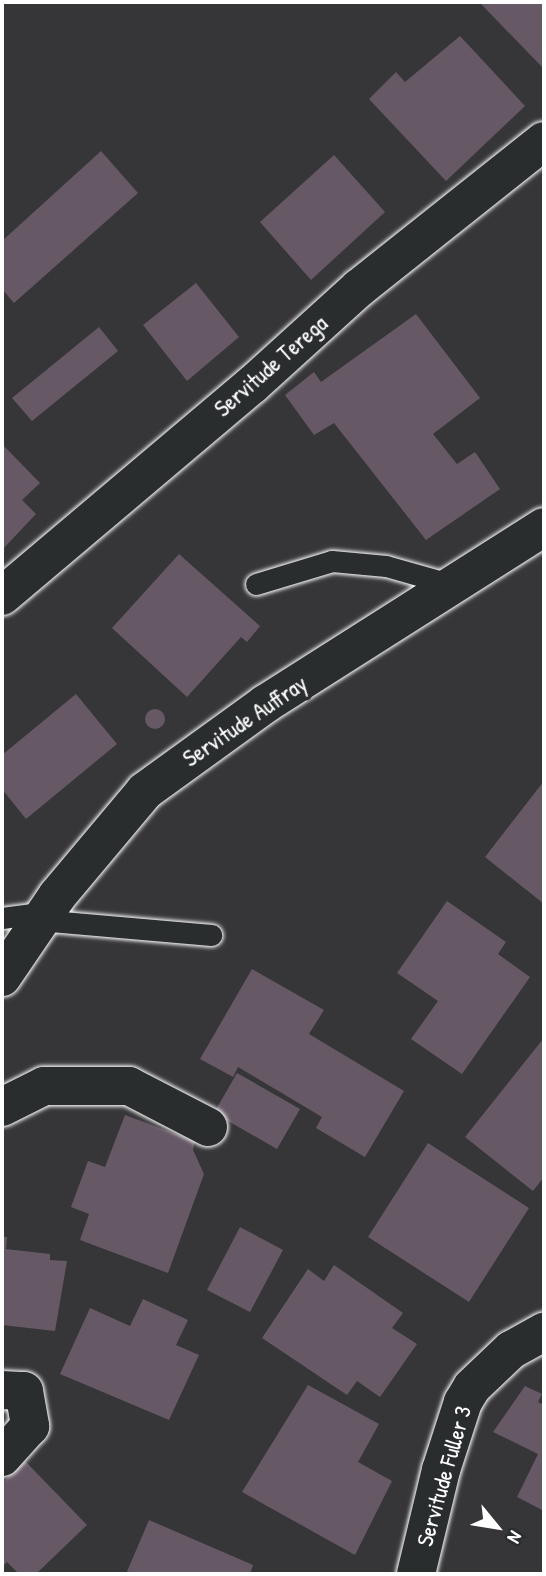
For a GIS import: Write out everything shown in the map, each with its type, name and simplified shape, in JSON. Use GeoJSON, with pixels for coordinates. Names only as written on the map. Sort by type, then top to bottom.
{"type":"FeatureCollection","features":[{"type":"Feature","properties":{"kind":"street","name":"Servitude Terega"},"geometry":{"type":"LineString","coordinates":[[2,596],[252,385],[359,288],[544,141]]}},
{"type":"Feature","properties":{"kind":"street","name":"Servitude Auffray"},"geometry":{"type":"LineString","coordinates":[[2,977],[43,916],[145,791],[265,704],[544,527]]}},
{"type":"Feature","properties":{"kind":"street"},"geometry":{"type":"LineString","coordinates":[[2,1107],[44,1086],[129,1086],[208,1127]]}},
{"type":"Feature","properties":{"kind":"street","name":"Servitude Fuller 3"},"geometry":{"type":"LineString","coordinates":[[416,1574],[441,1470],[463,1402],[472,1387],[511,1350],[544,1332]]}},
{"type":"Feature","properties":{"kind":"street"},"geometry":{"type":"LineString","coordinates":[[2,1390],[24,1391],[30,1426],[2,1457]]}},
{"type":"Feature","properties":{"kind":"lane"},"geometry":{"type":"LineString","coordinates":[[256,584],[332,561],[386,566],[453,585]]}},
{"type":"Feature","properties":{"kind":"lane"},"geometry":{"type":"LineString","coordinates":[[2,918],[43,916],[211,934]]}},
{"type":"Feature","properties":{"kind":"building"},"geometry":{"type":"Polygon","coordinates":[[[544,2],[544,69],[481,4],[544,2]]]}},
{"type":"Feature","properties":{"kind":"building"},"geometry":{"type":"Polygon","coordinates":[[[460,36],[525,106],[446,181],[369,99],[396,72],[405,82],[460,36]]]}},
{"type":"Feature","properties":{"kind":"building"},"geometry":{"type":"Polygon","coordinates":[[[101,151],[138,193],[14,303],[2,289],[2,241],[101,151]]]}},
{"type":"Feature","properties":{"kind":"building"},"geometry":{"type":"Polygon","coordinates":[[[334,155],[385,212],[311,280],[260,222],[334,155]]]}},
{"type":"Feature","properties":{"kind":"building"},"geometry":{"type":"Polygon","coordinates":[[[196,283],[239,337],[187,381],[143,325],[196,283]]]}},
{"type":"Feature","properties":{"kind":"building"},"geometry":{"type":"Polygon","coordinates":[[[416,314],[480,398],[433,434],[457,464],[475,452],[500,489],[426,540],[334,423],[314,435],[285,395],[314,372],[321,382],[416,314]]]}},
{"type":"Feature","properties":{"kind":"building"},"geometry":{"type":"Polygon","coordinates":[[[99,327],[118,351],[32,421],[12,398],[99,327]]]}},
{"type":"Feature","properties":{"kind":"building"},"geometry":{"type":"Polygon","coordinates":[[[2,444],[40,483],[22,500],[36,514],[2,550],[2,444]]]}},
{"type":"Feature","properties":{"kind":"building"},"geometry":{"type":"Polygon","coordinates":[[[179,554],[260,626],[247,642],[241,637],[187,697],[112,628],[179,554]]]}},
{"type":"Feature","properties":{"kind":"building"},"geometry":{"type":"Polygon","coordinates":[[[76,694],[117,744],[26,819],[2,789],[2,755],[76,694]]]}},
{"type":"Feature","properties":{"kind":"building"},"geometry":{"type":"Polygon","coordinates":[[[151,709],[159,709],[165,719],[159,729],[151,729],[145,723],[145,715],[151,709]]]}},
{"type":"Feature","properties":{"kind":"building"},"geometry":{"type":"Polygon","coordinates":[[[544,781],[544,904],[485,857],[544,781]]]}},
{"type":"Feature","properties":{"kind":"building"},"geometry":{"type":"Polygon","coordinates":[[[447,901],[506,942],[498,954],[530,977],[462,1074],[411,1039],[438,1001],[397,973],[447,901]]]}},
{"type":"Feature","properties":{"kind":"building"},"geometry":{"type":"Polygon","coordinates":[[[252,969],[324,1010],[309,1034],[404,1091],[365,1157],[316,1128],[322,1117],[238,1067],[233,1077],[200,1059],[252,969]]]}},
{"type":"Feature","properties":{"kind":"building"},"geometry":{"type":"Polygon","coordinates":[[[543,1039],[544,1177],[533,1191],[465,1137],[543,1039]]]}},
{"type":"Feature","properties":{"kind":"building"},"geometry":{"type":"Polygon","coordinates":[[[237,1073],[300,1109],[277,1149],[214,1113],[237,1073]]]}},
{"type":"Feature","properties":{"kind":"building"},"geometry":{"type":"Polygon","coordinates":[[[125,1115],[195,1141],[193,1150],[204,1174],[168,1273],[80,1240],[89,1214],[71,1207],[88,1161],[105,1167],[125,1115]]]}},
{"type":"Feature","properties":{"kind":"building"},"geometry":{"type":"Polygon","coordinates":[[[428,1143],[529,1208],[469,1302],[368,1237],[428,1143]]]}},
{"type":"Feature","properties":{"kind":"building"},"geometry":{"type":"Polygon","coordinates":[[[240,1227],[283,1250],[250,1312],[207,1290],[240,1227]]]}},
{"type":"Feature","properties":{"kind":"building"},"geometry":{"type":"Polygon","coordinates":[[[2,1237],[7,1237],[6,1249],[50,1254],[50,1260],[67,1261],[55,1331],[2,1325],[2,1237]]]}},
{"type":"Feature","properties":{"kind":"building"},"geometry":{"type":"Polygon","coordinates":[[[334,1265],[403,1313],[392,1328],[417,1344],[380,1397],[357,1381],[347,1395],[262,1338],[308,1269],[324,1281],[334,1265]]]}},
{"type":"Feature","properties":{"kind":"building"},"geometry":{"type":"Polygon","coordinates":[[[143,1299],[188,1320],[176,1345],[199,1355],[169,1420],[60,1374],[90,1308],[130,1326],[143,1299]]]}},
{"type":"Feature","properties":{"kind":"building"},"geometry":{"type":"Polygon","coordinates":[[[308,1385],[379,1424],[358,1462],[392,1481],[355,1555],[242,1492],[308,1385]]]}},
{"type":"Feature","properties":{"kind":"building"},"geometry":{"type":"Polygon","coordinates":[[[525,1386],[542,1394],[538,1402],[544,1405],[544,1511],[517,1497],[538,1454],[493,1432],[525,1386]]]}},
{"type":"Feature","properties":{"kind":"building"},"geometry":{"type":"Polygon","coordinates":[[[25,1461],[87,1525],[36,1574],[19,1574],[7,1562],[2,1567],[2,1483],[25,1461]]]}},
{"type":"Feature","properties":{"kind":"building"},"geometry":{"type":"Polygon","coordinates":[[[149,1520],[253,1565],[250,1574],[126,1574],[149,1520]]]}}]}
